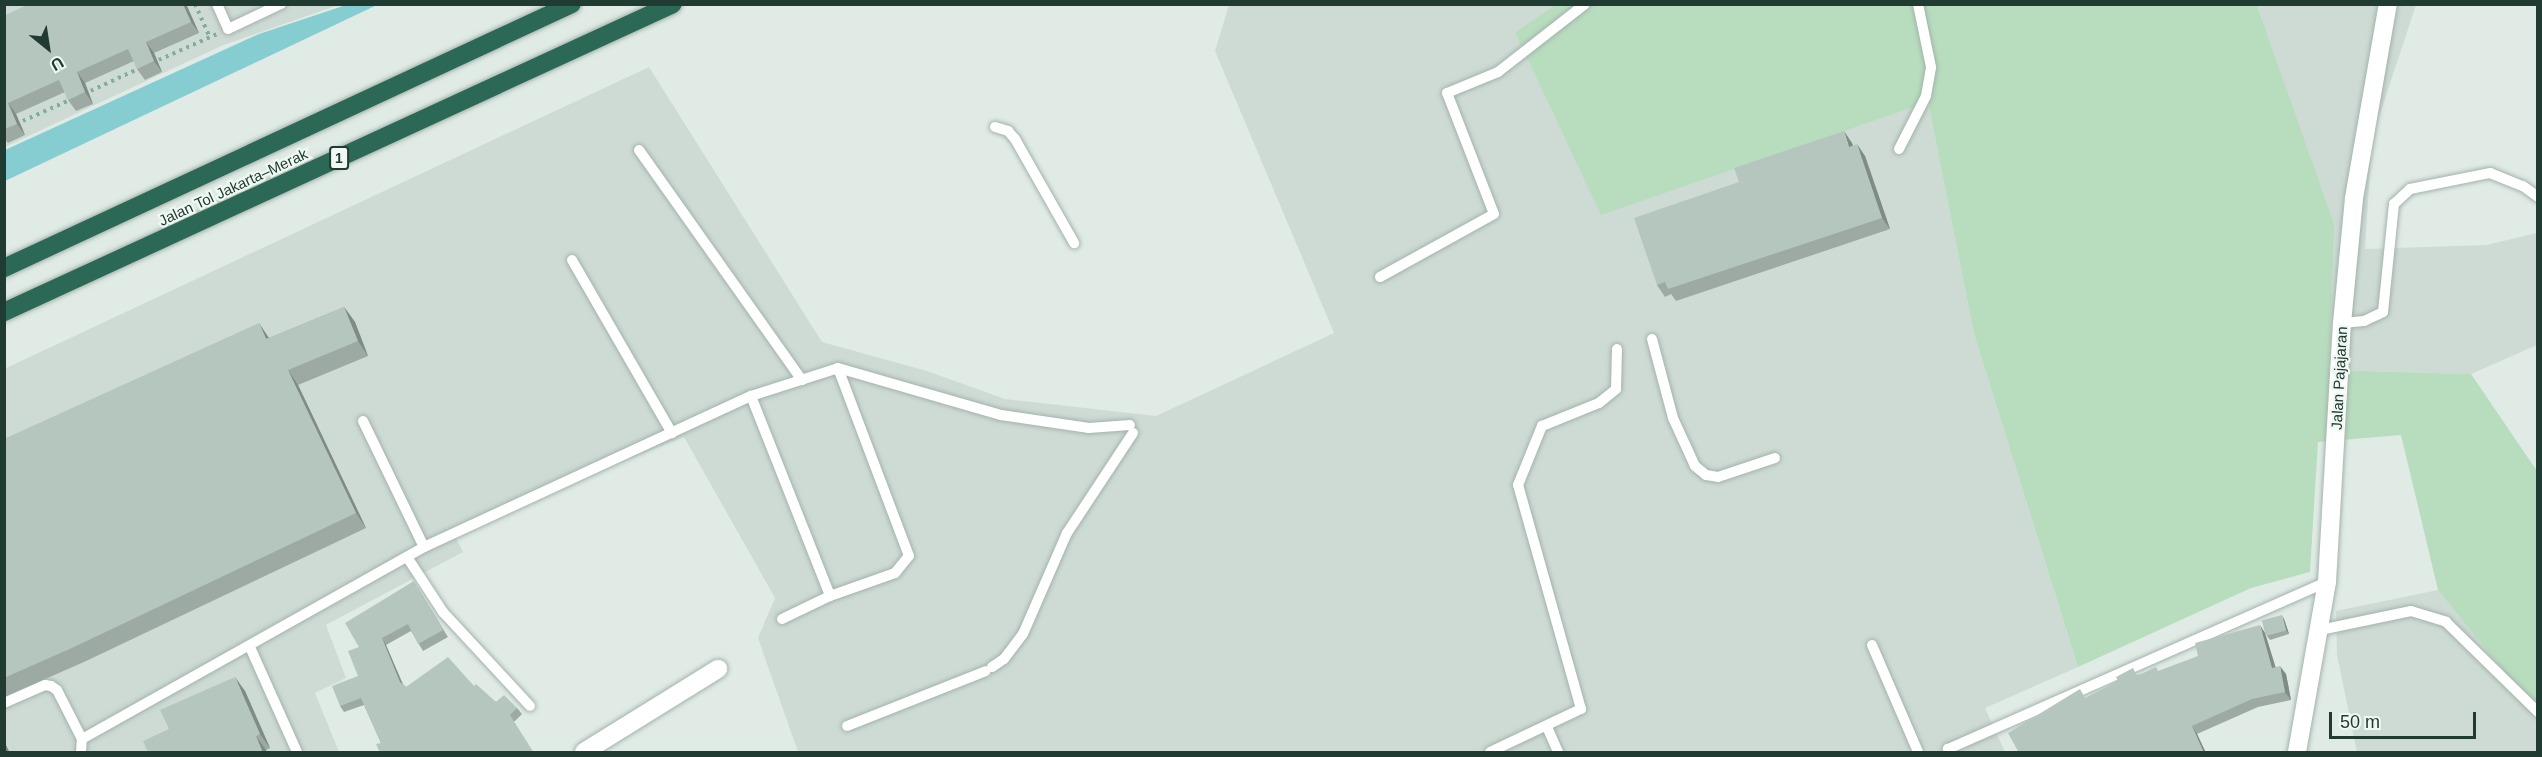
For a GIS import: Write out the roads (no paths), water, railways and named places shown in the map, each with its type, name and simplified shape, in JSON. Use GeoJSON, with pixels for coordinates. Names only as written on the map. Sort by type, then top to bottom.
{"type":"FeatureCollection","features":[{"type":"Feature","properties":{"kind":"highway","name":"Jalan Tol Jakarta–Merak"},"geometry":{"type":"LineString","coordinates":[[4,268],[572,4]]}},
{"type":"Feature","properties":{"kind":"highway","name":"Jalan Tol Jakarta–Merak"},"geometry":{"type":"LineString","coordinates":[[4,312],[673,4]]}},
{"type":"Feature","properties":{"kind":"main road","name":"Jalan Pajajaran"},"geometry":{"type":"LineString","coordinates":[[2297,753],[2327,582],[2342,323],[2354,198],[2388,4]]}},
{"type":"Feature","properties":{"kind":"main road"},"geometry":{"type":"LineString","coordinates":[[584,753],[718,669]]}},
{"type":"Feature","properties":{"kind":"lane"},"geometry":{"type":"LineString","coordinates":[[217,4],[228,29],[281,4]]}},
{"type":"Feature","properties":{"kind":"lane"},"geometry":{"type":"LineString","coordinates":[[1380,278],[1494,214],[1447,93],[1498,72],[1585,4]]}},
{"type":"Feature","properties":{"kind":"lane"},"geometry":{"type":"LineString","coordinates":[[1899,149],[1926,96],[1931,67],[1918,4]]}},
{"type":"Feature","properties":{"kind":"lane"},"geometry":{"type":"LineString","coordinates":[[995,127],[1008,131],[1015,139],[1074,243]]}},
{"type":"Feature","properties":{"kind":"lane"},"geometry":{"type":"LineString","coordinates":[[639,150],[802,380]]}},
{"type":"Feature","properties":{"kind":"lane"},"geometry":{"type":"LineString","coordinates":[[2342,323],[2364,321],[2383,312],[2394,204],[2410,189],[2490,173],[2523,186],[2538,197]]}},
{"type":"Feature","properties":{"kind":"lane"},"geometry":{"type":"LineString","coordinates":[[572,260],[672,433]]}},
{"type":"Feature","properties":{"kind":"lane"},"geometry":{"type":"LineString","coordinates":[[1652,339],[1673,418],[1695,466],[1706,475],[1718,477],[1775,458]]}},
{"type":"Feature","properties":{"kind":"lane"},"geometry":{"type":"LineString","coordinates":[[1490,753],[1577,714],[1582,703],[1519,479],[1542,426],[1599,403],[1616,389],[1617,349]]}},
{"type":"Feature","properties":{"kind":"lane"},"geometry":{"type":"LineString","coordinates":[[782,619],[830,596],[895,573],[909,556],[838,368]]}},
{"type":"Feature","properties":{"kind":"lane"},"geometry":{"type":"LineString","coordinates":[[82,739],[250,647],[424,547],[751,396],[838,368],[1001,415],[1089,428],[1131,429],[1067,533],[1023,634],[1004,658],[989,669],[847,726]]}},
{"type":"Feature","properties":{"kind":"lane"},"geometry":{"type":"LineString","coordinates":[[751,396],[830,596]]}},
{"type":"Feature","properties":{"kind":"lane"},"geometry":{"type":"LineString","coordinates":[[363,421],[424,547]]}},
{"type":"Feature","properties":{"kind":"lane"},"geometry":{"type":"LineString","coordinates":[[407,557],[443,612],[530,706]]}},
{"type":"Feature","properties":{"kind":"lane"},"geometry":{"type":"LineString","coordinates":[[1946,751],[2327,582]]}},
{"type":"Feature","properties":{"kind":"lane"},"geometry":{"type":"LineString","coordinates":[[2320,630],[2411,611],[2446,622],[2538,712]]}},
{"type":"Feature","properties":{"kind":"lane"},"geometry":{"type":"LineString","coordinates":[[1872,645],[1918,753]]}},
{"type":"Feature","properties":{"kind":"lane"},"geometry":{"type":"LineString","coordinates":[[250,647],[297,753]]}},
{"type":"Feature","properties":{"kind":"lane"},"geometry":{"type":"LineString","coordinates":[[4,703],[45,685],[51,686],[57,690],[82,739],[81,753]]}},
{"type":"Feature","properties":{"kind":"lane"},"geometry":{"type":"LineString","coordinates":[[1547,728],[1558,753]]}},
{"type":"Feature","properties":{"kind":"water"},"geometry":{"type":"Polygon","coordinates":[[[349,4],[377,5],[5,181],[5,150],[259,34],[349,4]]]}}]}
